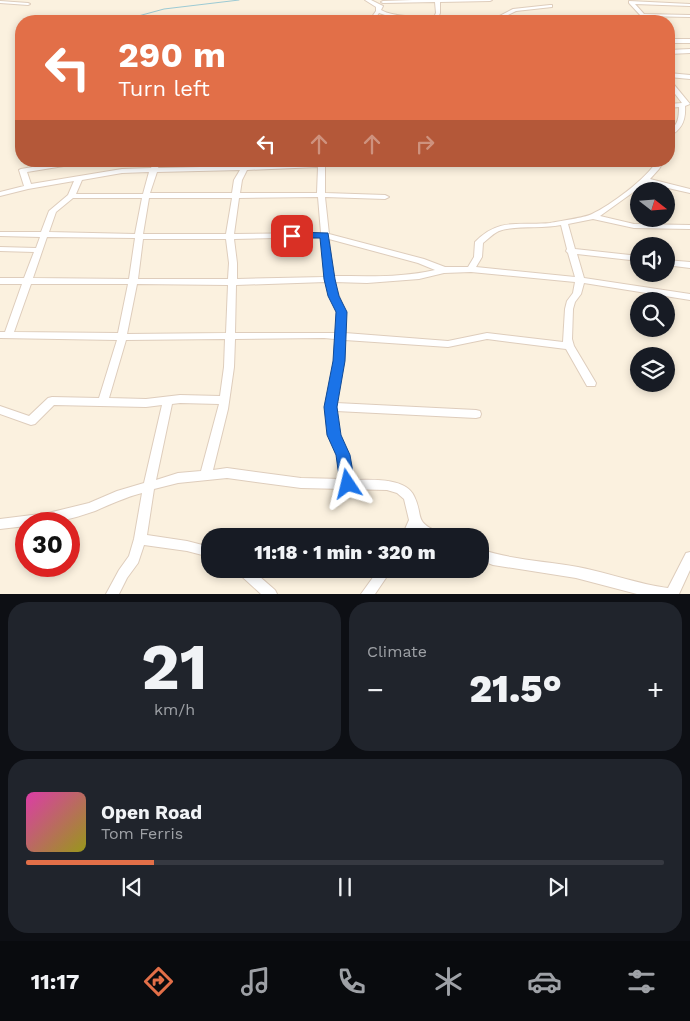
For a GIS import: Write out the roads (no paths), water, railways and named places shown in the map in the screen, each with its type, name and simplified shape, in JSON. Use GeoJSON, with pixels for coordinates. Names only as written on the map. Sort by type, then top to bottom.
{"type":"FeatureCollection","features":[{"type":"Feature","properties":{"kind":"street"},"geometry":{"type":"LineString","coordinates":[[367,0],[378,6],[378,10],[384,14],[392,15]]}},
{"type":"Feature","properties":{"kind":"street"},"geometry":{"type":"LineString","coordinates":[[374,15],[383,1],[490,0]]}},
{"type":"Feature","properties":{"kind":"street"},"geometry":{"type":"LineString","coordinates":[[505,15],[515,10],[550,6],[546,0]]}},
{"type":"Feature","properties":{"kind":"street"},"geometry":{"type":"LineString","coordinates":[[683,0],[689,5]]}},
{"type":"Feature","properties":{"kind":"street"},"geometry":{"type":"LineString","coordinates":[[437,15],[438,1]]}},
{"type":"Feature","properties":{"kind":"street"},"geometry":{"type":"LineString","coordinates":[[0,2],[28,4]]}},
{"type":"Feature","properties":{"kind":"street"},"geometry":{"type":"LineString","coordinates":[[643,15],[631,2],[689,5]]}},
{"type":"Feature","properties":{"kind":"street"},"geometry":{"type":"LineString","coordinates":[[675,16],[690,16]]}},
{"type":"Feature","properties":{"kind":"street"},"geometry":{"type":"LineString","coordinates":[[675,41],[690,41]]}},
{"type":"Feature","properties":{"kind":"street"},"geometry":{"type":"LineString","coordinates":[[675,52],[690,51]]}},
{"type":"Feature","properties":{"kind":"street"},"geometry":{"type":"LineString","coordinates":[[675,76],[690,77]]}},
{"type":"Feature","properties":{"kind":"street"},"geometry":{"type":"LineString","coordinates":[[675,90],[686,104],[682,116],[682,124],[675,131]]}},
{"type":"Feature","properties":{"kind":"street"},"geometry":{"type":"LineString","coordinates":[[682,116],[690,117]]}},
{"type":"Feature","properties":{"kind":"street"},"geometry":{"type":"LineString","coordinates":[[28,187],[23,170],[43,167]]}},
{"type":"Feature","properties":{"kind":"street"},"geometry":{"type":"LineString","coordinates":[[0,194],[28,187],[145,167]]}},
{"type":"Feature","properties":{"kind":"street"},"geometry":{"type":"LineString","coordinates":[[103,402],[122,337],[146,196],[155,167]]}},
{"type":"Feature","properties":{"kind":"street"},"geometry":{"type":"LineString","coordinates":[[206,475],[224,400],[231,336],[233,263],[230,237],[238,180],[245,167]]}},
{"type":"Feature","properties":{"kind":"street"},"geometry":{"type":"LineString","coordinates":[[322,167],[321,195],[329,279],[334,296],[342,312],[339,361],[330,407],[334,435],[343,455],[348,484]]}},
{"type":"Feature","properties":{"kind":"street"},"geometry":{"type":"LineString","coordinates":[[593,217],[653,173],[657,167]]}},
{"type":"Feature","properties":{"kind":"street"},"geometry":{"type":"LineString","coordinates":[[79,179],[70,196],[53,211],[42,235],[28,281],[4,335],[122,337],[341,336],[448,344],[487,336],[568,346]]}},
{"type":"Feature","properties":{"kind":"street"},"geometry":{"type":"LineString","coordinates":[[644,180],[690,191]]}},
{"type":"Feature","properties":{"kind":"street"},"geometry":{"type":"LineString","coordinates":[[70,196],[321,195],[385,197]]}},
{"type":"Feature","properties":{"kind":"street"},"geometry":{"type":"LineString","coordinates":[[471,269],[478,257],[479,242],[496,229],[510,226],[564,223],[580,218],[593,217],[634,226],[690,227]]}},
{"type":"Feature","properties":{"kind":"street"},"geometry":{"type":"LineString","coordinates":[[564,223],[570,251],[580,280],[577,294],[571,302],[569,309],[568,346],[591,383]]}},
{"type":"Feature","properties":{"kind":"street"},"geometry":{"type":"LineString","coordinates":[[0,234],[230,237],[325,235],[412,258],[444,270]]}},
{"type":"Feature","properties":{"kind":"street"},"geometry":{"type":"LineString","coordinates":[[0,249],[38,250]]}},
{"type":"Feature","properties":{"kind":"street"},"geometry":{"type":"LineString","coordinates":[[570,251],[630,259]]}},
{"type":"Feature","properties":{"kind":"street"},"geometry":{"type":"LineString","coordinates":[[675,263],[690,265]]}},
{"type":"Feature","properties":{"kind":"street"},"geometry":{"type":"LineString","coordinates":[[0,281],[231,282],[420,276],[444,270],[471,269],[580,280],[690,297]]}},
{"type":"Feature","properties":{"kind":"street"},"geometry":{"type":"LineString","coordinates":[[0,410],[31,421],[52,401],[146,403],[168,400],[224,400]]}},
{"type":"Feature","properties":{"kind":"street"},"geometry":{"type":"LineString","coordinates":[[112,594],[122,574],[134,559],[140,539],[149,486],[168,400]]}},
{"type":"Feature","properties":{"kind":"street"},"geometry":{"type":"LineString","coordinates":[[330,407],[476,414]]}},
{"type":"Feature","properties":{"kind":"street"},"geometry":{"type":"LineString","coordinates":[[0,524],[48,518],[91,507],[121,494],[178,478],[227,472],[301,483],[387,485],[400,490],[409,497],[415,520],[420,528]]}},
{"type":"Feature","properties":{"kind":"street"},"geometry":{"type":"LineString","coordinates":[[412,528],[415,520]]}},
{"type":"Feature","properties":{"kind":"street"},"geometry":{"type":"LineString","coordinates":[[140,539],[201,550]]}},
{"type":"Feature","properties":{"kind":"street"},"geometry":{"type":"LineString","coordinates":[[489,557],[586,574],[620,582],[646,591],[671,594],[690,557]]}},
{"type":"Feature","properties":{"kind":"street"},"geometry":{"type":"LineString","coordinates":[[252,578],[271,594]]}},
{"type":"Feature","properties":{"kind":"street"},"geometry":{"type":"LineString","coordinates":[[367,594],[379,578]]}},
{"type":"Feature","properties":{"kind":"waterway"},"geometry":{"type":"LineString","coordinates":[[142,15],[164,9],[239,0]]}}]}
